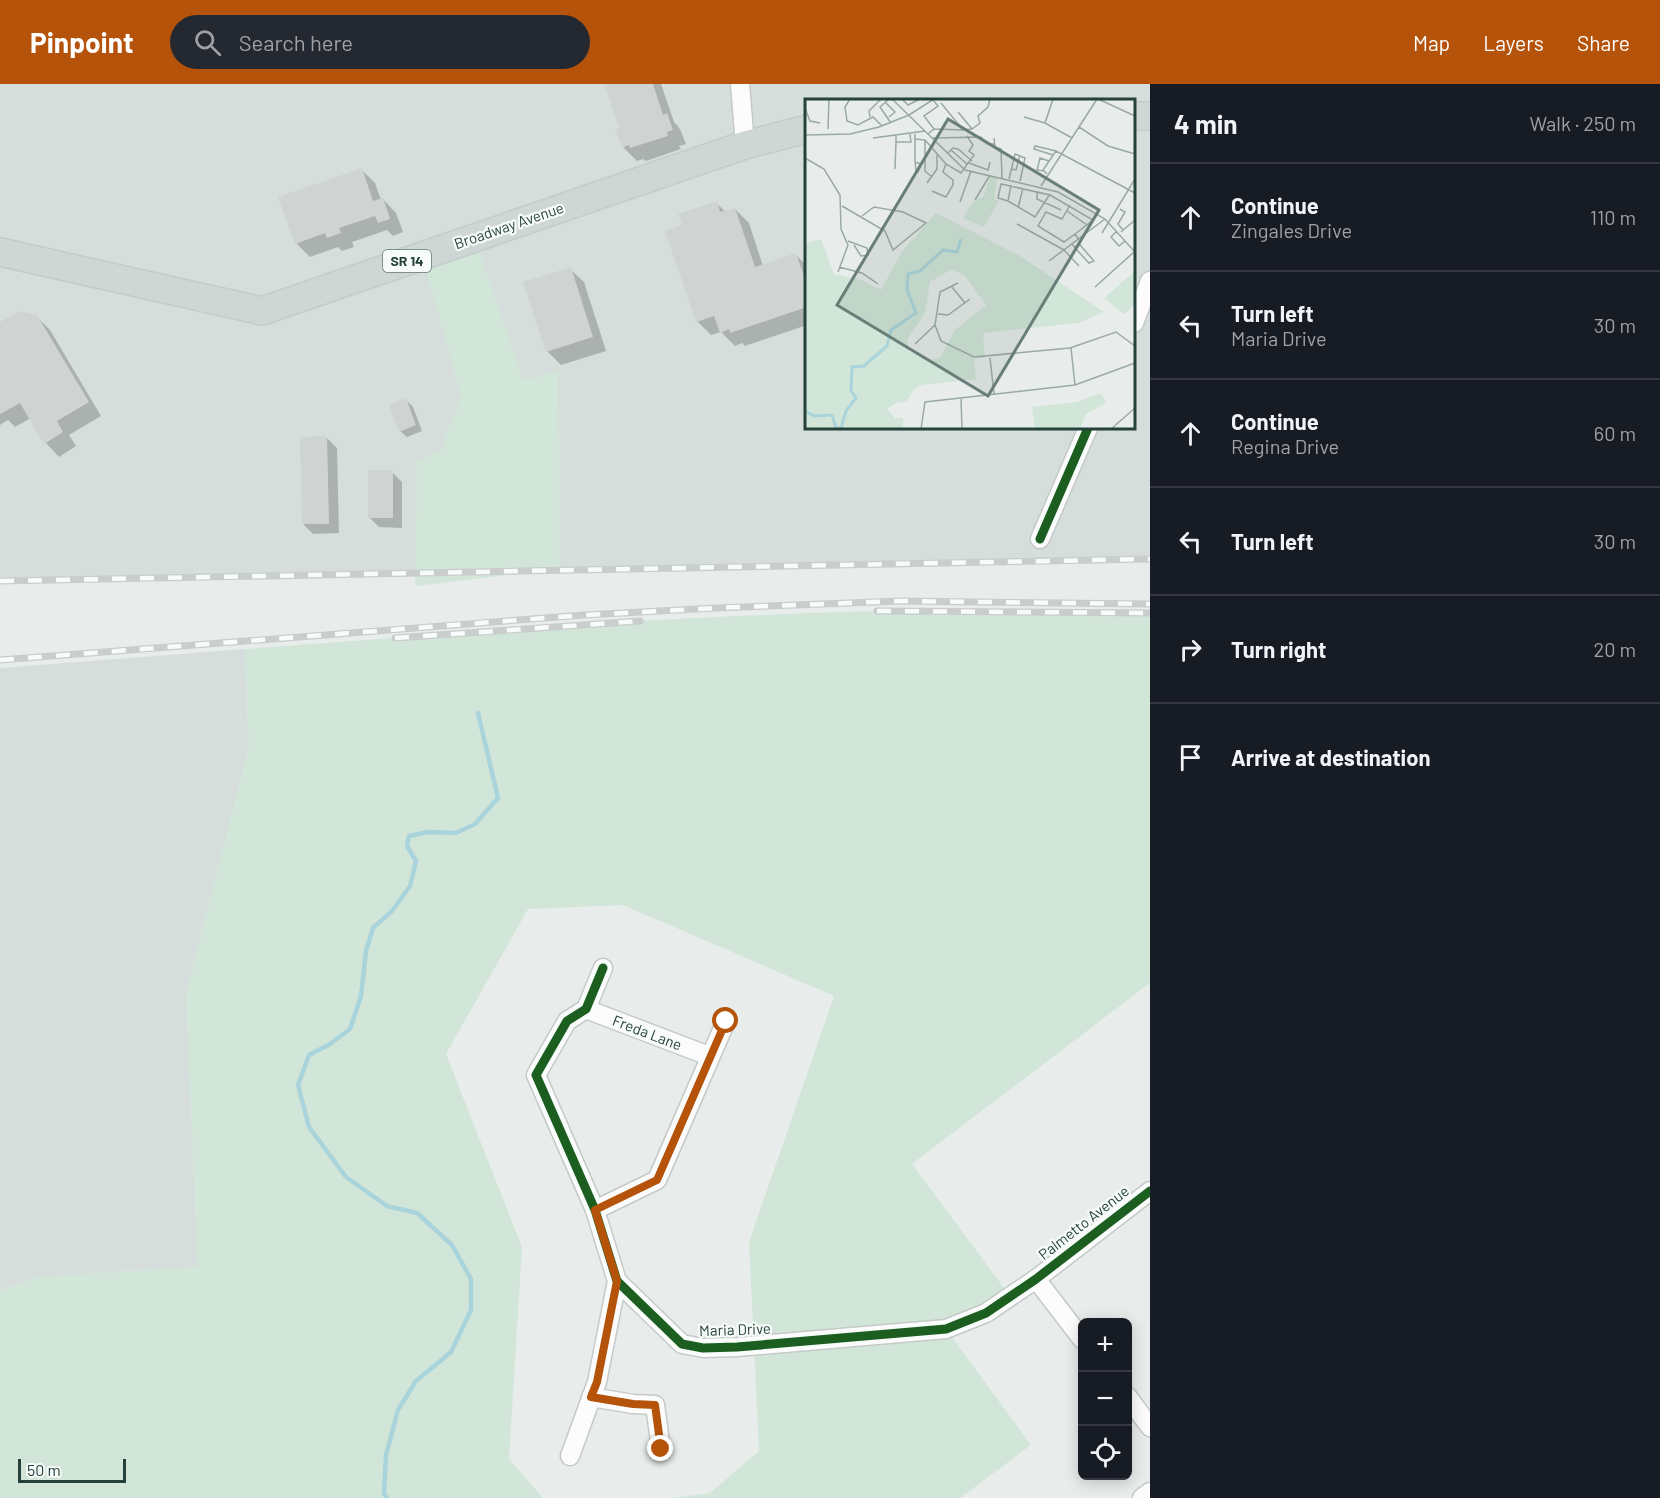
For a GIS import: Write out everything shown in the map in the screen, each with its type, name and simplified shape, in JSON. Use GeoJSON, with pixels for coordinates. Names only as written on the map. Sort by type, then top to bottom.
{"type":"FeatureCollection","features":[{"type":"Feature","properties":{"kind":"main road","name":"Broadway Avenue"},"geometry":{"type":"LineString","coordinates":[[0,252],[262,311],[745,145],[805,130]]}},
{"type":"Feature","properties":{"kind":"street"},"geometry":{"type":"LineString","coordinates":[[740,84],[745,145]]}},
{"type":"Feature","properties":{"kind":"street"},"geometry":{"type":"LineString","coordinates":[[1135,320],[1150,280]]}},
{"type":"Feature","properties":{"kind":"street"},"geometry":{"type":"LineString","coordinates":[[1040,539],[1088,429]]}},
{"type":"Feature","properties":{"kind":"street","name":"Maria Drive"},"geometry":{"type":"LineString","coordinates":[[603,968],[586,1009],[567,1021],[536,1075],[595,1210],[617,1281],[682,1344],[703,1348],[737,1347],[946,1329],[986,1313],[1036,1278]]}},
{"type":"Feature","properties":{"kind":"street","name":"Freda Lane"},"geometry":{"type":"LineString","coordinates":[[586,1009],[709,1056]]}},
{"type":"Feature","properties":{"kind":"street"},"geometry":{"type":"LineString","coordinates":[[595,1210],[657,1180],[726,1021]]}},
{"type":"Feature","properties":{"kind":"street","name":"Palmetto Avenue"},"geometry":{"type":"LineString","coordinates":[[1036,1278],[1150,1191]]}},
{"type":"Feature","properties":{"kind":"street"},"geometry":{"type":"LineString","coordinates":[[1036,1278],[1078,1333]]}},
{"type":"Feature","properties":{"kind":"street"},"geometry":{"type":"LineString","coordinates":[[570,1456],[597,1382],[617,1281]]}},
{"type":"Feature","properties":{"kind":"street"},"geometry":{"type":"LineString","coordinates":[[591,1397],[655,1405],[661,1449]]}},
{"type":"Feature","properties":{"kind":"street"},"geometry":{"type":"LineString","coordinates":[[1132,1402],[1150,1427]]}},
{"type":"Feature","properties":{"kind":"street"},"geometry":{"type":"LineString","coordinates":[[1142,1498],[1150,1492]]}},
{"type":"Feature","properties":{"kind":"shaded area"},"geometry":{"type":"Polygon","coordinates":[[[0,84],[1150,84],[1150,559],[0,582],[0,84]]]}},
{"type":"Feature","properties":{"kind":"shaded area"},"geometry":{"type":"Polygon","coordinates":[[[245,649],[249,747],[186,994],[198,1267],[38,1277],[0,1291],[0,668],[245,649]]]}},
{"type":"Feature","properties":{"kind":"green space"},"geometry":{"type":"Polygon","coordinates":[[[474,238],[524,380],[558,371],[560,569],[415,586],[417,461],[441,451],[461,395],[422,256],[474,238]]]}},
{"type":"Feature","properties":{"kind":"green space"},"geometry":{"type":"Polygon","coordinates":[[[947,610],[1150,613],[1150,983],[912,1164],[1010,1296],[946,1329],[1031,1445],[960,1498],[672,1498],[710,1493],[759,1451],[749,1242],[834,996],[623,905],[528,909],[446,1054],[522,1247],[509,1459],[543,1498],[0,1498],[0,1291],[38,1277],[198,1267],[186,994],[249,747],[245,649],[683,619],[947,610]]]}},
{"type":"Feature","properties":{"kind":"building"},"geometry":{"type":"Polygon","coordinates":[[[604,84],[653,84],[663,115],[667,113],[673,130],[667,132],[668,136],[630,148],[629,145],[622,148],[615,129],[619,128],[604,84]]]}},
{"type":"Feature","properties":{"kind":"building"},"geometry":{"type":"Polygon","coordinates":[[[362,168],[373,201],[383,198],[390,219],[378,223],[375,216],[339,228],[341,233],[327,238],[325,233],[295,244],[278,197],[362,168]]]}},
{"type":"Feature","properties":{"kind":"building"},"geometry":{"type":"Polygon","coordinates":[[[717,201],[720,212],[735,208],[755,267],[796,253],[805,279],[805,308],[730,333],[729,329],[720,333],[714,316],[696,322],[665,231],[682,225],[678,214],[717,201]]]}},
{"type":"Feature","properties":{"kind":"building"},"geometry":{"type":"Polygon","coordinates":[[[571,267],[593,337],[546,352],[523,282],[571,267]]]}},
{"type":"Feature","properties":{"kind":"building"},"geometry":{"type":"Polygon","coordinates":[[[19,311],[37,315],[89,402],[57,421],[63,432],[44,444],[20,403],[0,414],[0,322],[19,311]]]}},
{"type":"Feature","properties":{"kind":"building"},"geometry":{"type":"Polygon","coordinates":[[[406,398],[416,425],[399,432],[389,405],[406,398]]]}},
{"type":"Feature","properties":{"kind":"building"},"geometry":{"type":"Polygon","coordinates":[[[327,436],[329,524],[302,524],[300,437],[327,436]]]}},
{"type":"Feature","properties":{"kind":"building"},"geometry":{"type":"Polygon","coordinates":[[[368,470],[393,470],[393,518],[368,518],[368,470]]]}},
{"type":"Feature","properties":{"kind":"waterway"},"geometry":{"type":"LineString","coordinates":[[387,1498],[384,1494],[386,1455],[398,1410],[416,1381],[451,1352],[471,1310],[471,1279],[452,1245],[417,1213],[387,1206],[346,1177],[309,1127],[298,1085],[309,1055],[330,1044],[350,1029],[361,996],[366,951],[373,928],[392,911],[410,886],[416,861],[407,846],[409,836],[428,832],[456,833],[475,824],[498,798],[478,713]]}},
{"type":"Feature","properties":{"kind":"railway"},"geometry":{"type":"LineString","coordinates":[[0,581],[1150,559]]}},
{"type":"Feature","properties":{"kind":"railway"},"geometry":{"type":"LineString","coordinates":[[0,660],[584,615],[716,608],[901,601],[1150,604]]}},
{"type":"Feature","properties":{"kind":"railway"},"geometry":{"type":"LineString","coordinates":[[877,611],[1150,613]]}},
{"type":"Feature","properties":{"kind":"railway"},"geometry":{"type":"LineString","coordinates":[[395,638],[640,621]]}},
{"type":"Feature","properties":{"kind":"cycle path"},"geometry":{"type":"LineString","coordinates":[[1040,539],[1088,429]]}},
{"type":"Feature","properties":{"kind":"cycle path"},"geometry":{"type":"LineString","coordinates":[[603,968],[586,1009],[567,1021],[536,1075],[595,1210],[617,1281],[682,1344],[703,1348],[737,1347],[946,1329],[986,1313],[1036,1279],[1150,1191]]}},
{"type":"Feature","properties":{"kind":"route"},"geometry":{"type":"LineString","coordinates":[[661,1449],[655,1405],[591,1397],[597,1382],[617,1281],[595,1210],[657,1180],[726,1021]]}}]}
